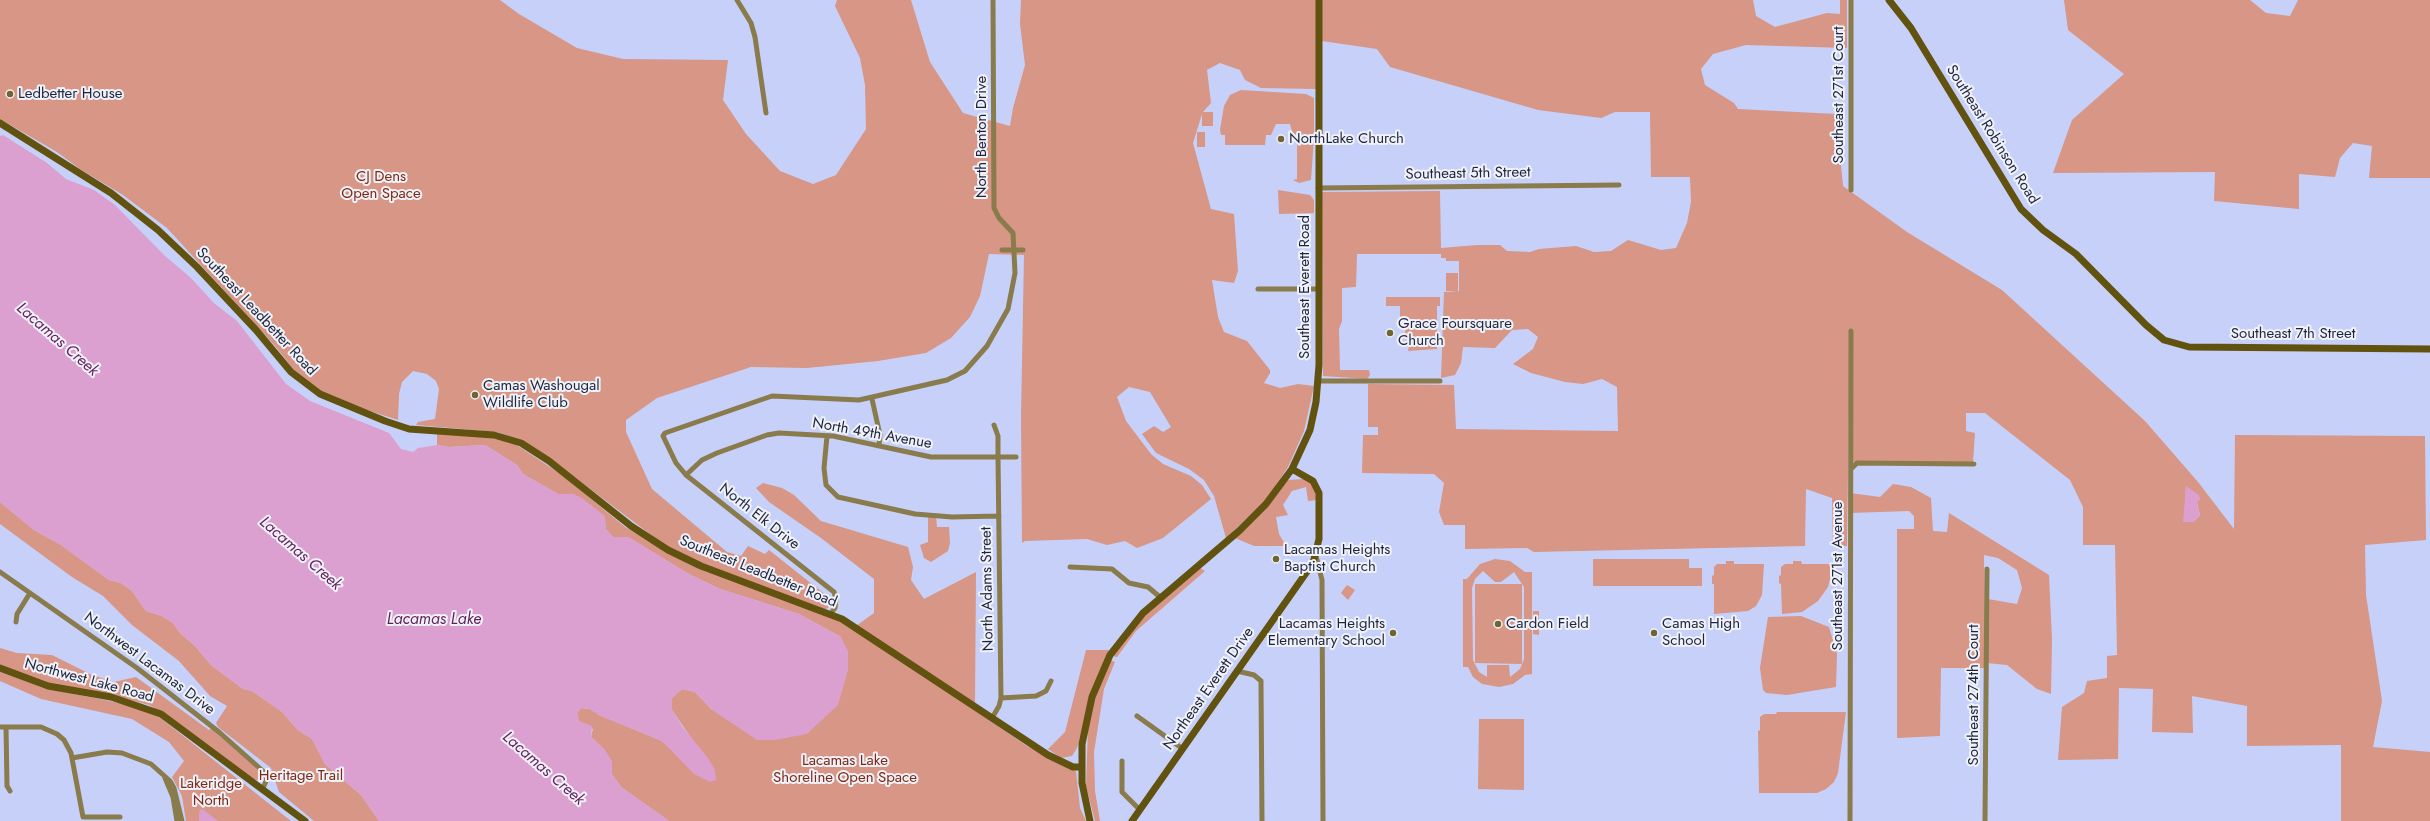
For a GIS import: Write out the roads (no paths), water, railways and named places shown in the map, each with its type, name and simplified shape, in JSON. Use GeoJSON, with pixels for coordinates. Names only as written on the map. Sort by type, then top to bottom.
{"type":"FeatureCollection","features":[{"type":"Feature","properties":{"kind":"street"},"geometry":{"type":"LineString","coordinates":[[737,0],[751,23],[755,37],[766,113]]}},
{"type":"Feature","properties":{"kind":"street","name":"North Benton Drive"},"geometry":{"type":"LineString","coordinates":[[663,436],[666,433],[772,396],[850,401],[872,399],[946,380],[972,365],[996,333],[1008,309],[1014,280],[1013,233],[999,218],[994,208],[993,0]]}},
{"type":"Feature","properties":{"kind":"street","name":"Southeast Everett Road"},"geometry":{"type":"LineString","coordinates":[[1090,821],[1084,796],[1081,767],[1085,722],[1101,672],[1126,632],[1160,597],[1226,543],[1266,504],[1292,469],[1310,430],[1318,381],[1319,0]]}},
{"type":"Feature","properties":{"kind":"street","name":"Southeast 271st Court"},"geometry":{"type":"LineString","coordinates":[[1851,0],[1851,190]]}},
{"type":"Feature","properties":{"kind":"street","name":"Southeast Robinson Road"},"geometry":{"type":"LineString","coordinates":[[1889,0],[1911,28],[2021,209],[2043,230],[2076,254],[2158,336]]}},
{"type":"Feature","properties":{"kind":"street","name":"Southeast Leadbetter Road"},"geometry":{"type":"LineString","coordinates":[[0,123],[111,193],[158,230],[197,267],[256,330],[291,372],[320,394],[385,421],[409,429],[494,434],[516,441],[549,461],[631,526],[668,550],[701,566],[831,614],[859,628],[1053,758],[1073,767],[1081,767]]}},
{"type":"Feature","properties":{"kind":"street","name":"Southeast 5th Street"},"geometry":{"type":"LineString","coordinates":[[1318,188],[1619,185]]}},
{"type":"Feature","properties":{"kind":"street"},"geometry":{"type":"LineString","coordinates":[[1002,250],[1023,250]]}},
{"type":"Feature","properties":{"kind":"street"},"geometry":{"type":"LineString","coordinates":[[1258,290],[1319,289]]}},
{"type":"Feature","properties":{"kind":"street","name":"Southeast 271st Avenue"},"geometry":{"type":"LineString","coordinates":[[1850,821],[1851,330]]}},
{"type":"Feature","properties":{"kind":"street","name":"Southeast 7th Street"},"geometry":{"type":"LineString","coordinates":[[2158,336],[2169,343],[2186,347],[2430,349]]}},
{"type":"Feature","properties":{"kind":"street"},"geometry":{"type":"LineString","coordinates":[[1318,381],[1440,382]]}},
{"type":"Feature","properties":{"kind":"street"},"geometry":{"type":"LineString","coordinates":[[872,399],[880,435],[879,446]]}},
{"type":"Feature","properties":{"kind":"street","name":"North Adams Street"},"geometry":{"type":"LineString","coordinates":[[992,718],[999,706],[1001,698],[998,436],[994,425]]}},
{"type":"Feature","properties":{"kind":"street","name":"North 49th Avenue"},"geometry":{"type":"LineString","coordinates":[[686,475],[707,458],[767,435],[788,433],[827,436],[931,457],[1016,457]]}},
{"type":"Feature","properties":{"kind":"street","name":"North Elk Drive"},"geometry":{"type":"LineString","coordinates":[[663,436],[676,463],[686,475],[834,592],[836,599],[835,608],[831,614]]}},
{"type":"Feature","properties":{"kind":"street"},"geometry":{"type":"LineString","coordinates":[[827,436],[825,475],[826,485],[838,497],[916,514],[952,517],[999,516]]}},
{"type":"Feature","properties":{"kind":"street"},"geometry":{"type":"LineString","coordinates":[[1850,470],[1857,463],[1974,464]]}},
{"type":"Feature","properties":{"kind":"street","name":"Northeast Everett Drive"},"geometry":{"type":"LineString","coordinates":[[1132,821],[1297,587],[1316,556],[1319,529],[1317,486],[1314,480],[1292,469]]}},
{"type":"Feature","properties":{"kind":"street"},"geometry":{"type":"LineString","coordinates":[[1316,556],[1322,580],[1323,821]]}},
{"type":"Feature","properties":{"kind":"street"},"geometry":{"type":"LineString","coordinates":[[1070,567],[1112,569],[1128,583],[1148,587],[1160,597]]}},
{"type":"Feature","properties":{"kind":"street","name":"Southeast 274th Court"},"geometry":{"type":"LineString","coordinates":[[1985,821],[1987,569]]}},
{"type":"Feature","properties":{"kind":"street","name":"Northwest Lacamas Drive"},"geometry":{"type":"LineString","coordinates":[[0,572],[137,668],[219,732],[264,772],[267,779],[263,788]]}},
{"type":"Feature","properties":{"kind":"street"},"geometry":{"type":"LineString","coordinates":[[16,622],[16,614],[30,593]]}},
{"type":"Feature","properties":{"kind":"street","name":"Northwest Lake Road"},"geometry":{"type":"LineString","coordinates":[[0,668],[48,686],[111,697],[161,714],[263,788],[305,821]]}},
{"type":"Feature","properties":{"kind":"street"},"geometry":{"type":"LineString","coordinates":[[1237,671],[1254,675],[1261,681],[1262,821]]}},
{"type":"Feature","properties":{"kind":"street"},"geometry":{"type":"LineString","coordinates":[[1001,698],[1036,696],[1046,691],[1051,681]]}},
{"type":"Feature","properties":{"kind":"street"},"geometry":{"type":"LineString","coordinates":[[1137,716],[1183,749]]}},
{"type":"Feature","properties":{"kind":"street"},"geometry":{"type":"LineString","coordinates":[[0,727],[48,728],[64,740],[72,758],[83,817],[120,816]]}},
{"type":"Feature","properties":{"kind":"street"},"geometry":{"type":"LineString","coordinates":[[6,727],[7,786],[10,791]]}},
{"type":"Feature","properties":{"kind":"street"},"geometry":{"type":"LineString","coordinates":[[72,758],[107,752],[122,753],[151,764],[170,781],[178,798],[182,821]]}},
{"type":"Feature","properties":{"kind":"street"},"geometry":{"type":"LineString","coordinates":[[1122,761],[1122,792],[1139,809]]}},
{"type":"Feature","properties":{"kind":"street"},"geometry":{"type":"LineString","coordinates":[[165,778],[173,797],[177,821]]}},
{"type":"Feature","properties":{"kind":"water","name":"Lacamas Lake"},"geometry":{"type":"Polygon","coordinates":[[[3,135],[47,163],[66,179],[94,190],[115,205],[165,256],[190,277],[214,303],[237,321],[286,384],[310,401],[389,433],[401,449],[413,452],[418,448],[437,445],[449,447],[485,445],[517,465],[523,474],[558,494],[573,494],[582,498],[605,516],[606,529],[613,537],[628,537],[687,573],[720,589],[799,614],[841,637],[848,651],[848,670],[838,705],[807,734],[774,740],[757,740],[712,710],[695,692],[682,689],[672,698],[672,710],[682,726],[708,758],[715,770],[716,780],[710,782],[694,774],[662,741],[599,715],[590,709],[581,708],[577,713],[579,721],[592,726],[591,737],[605,750],[612,761],[612,774],[621,787],[669,821],[379,821],[361,795],[325,764],[312,739],[298,730],[281,711],[252,691],[243,689],[211,665],[195,646],[180,633],[173,623],[162,616],[146,611],[132,591],[121,583],[109,580],[61,545],[34,530],[0,502],[0,136],[3,135]]]}},
{"type":"Feature","properties":{"kind":"water"},"geometry":{"type":"Polygon","coordinates":[[[2186,486],[2199,495],[2200,499],[2197,503],[2200,515],[2193,522],[2183,522],[2186,486]]]}},
{"type":"Feature","properties":{"kind":"water"},"geometry":{"type":"Polygon","coordinates":[[[201,809],[218,821],[199,821],[199,812],[201,809]]]}},
{"type":"Feature","properties":{"kind":"place","name":"Ledbetter House"},"geometry":{"type":"Point","coordinates":[10,94]}},
{"type":"Feature","properties":{"kind":"place","name":"NorthLake Church"},"geometry":{"type":"Point","coordinates":[1281,139]}},
{"type":"Feature","properties":{"kind":"place","name":"Grace Foursquare Church"},"geometry":{"type":"Point","coordinates":[1390,333]}},
{"type":"Feature","properties":{"kind":"place","name":"Camas Washougal Wildlife Club"},"geometry":{"type":"Point","coordinates":[475,395]}},
{"type":"Feature","properties":{"kind":"place","name":"Lacamas Heights Baptist Church"},"geometry":{"type":"Point","coordinates":[1276,559]}},
{"type":"Feature","properties":{"kind":"place","name":"Cardon Field"},"geometry":{"type":"Point","coordinates":[1498,624]}},
{"type":"Feature","properties":{"kind":"place","name":"Lacamas Heights Elementary School"},"geometry":{"type":"Point","coordinates":[1393,633]}},
{"type":"Feature","properties":{"kind":"place","name":"Camas High School"},"geometry":{"type":"Point","coordinates":[1654,633]}},
{"type":"Feature","properties":{"kind":"park label","name":"CJ Dens Open Space"},"geometry":{"type":"Point","coordinates":[381,186]}},
{"type":"Feature","properties":{"kind":"park label","name":"Lacamas Lake Shoreline Open Space"},"geometry":{"type":"Point","coordinates":[845,770]}},
{"type":"Feature","properties":{"kind":"park label","name":"Heritage Trail"},"geometry":{"type":"Point","coordinates":[301,776]}},
{"type":"Feature","properties":{"kind":"park label","name":"Lakeridge North"},"geometry":{"type":"Point","coordinates":[211,792]}},
{"type":"Feature","properties":{"kind":"water label","name":"Lacamas Creek"},"geometry":{"type":"Point","coordinates":[57,340]}},
{"type":"Feature","properties":{"kind":"water label","name":"Lacamas Creek"},"geometry":{"type":"Point","coordinates":[300,554]}},
{"type":"Feature","properties":{"kind":"water label","name":"Lacamas Creek"},"geometry":{"type":"Point","coordinates":[543,769]}}]}
